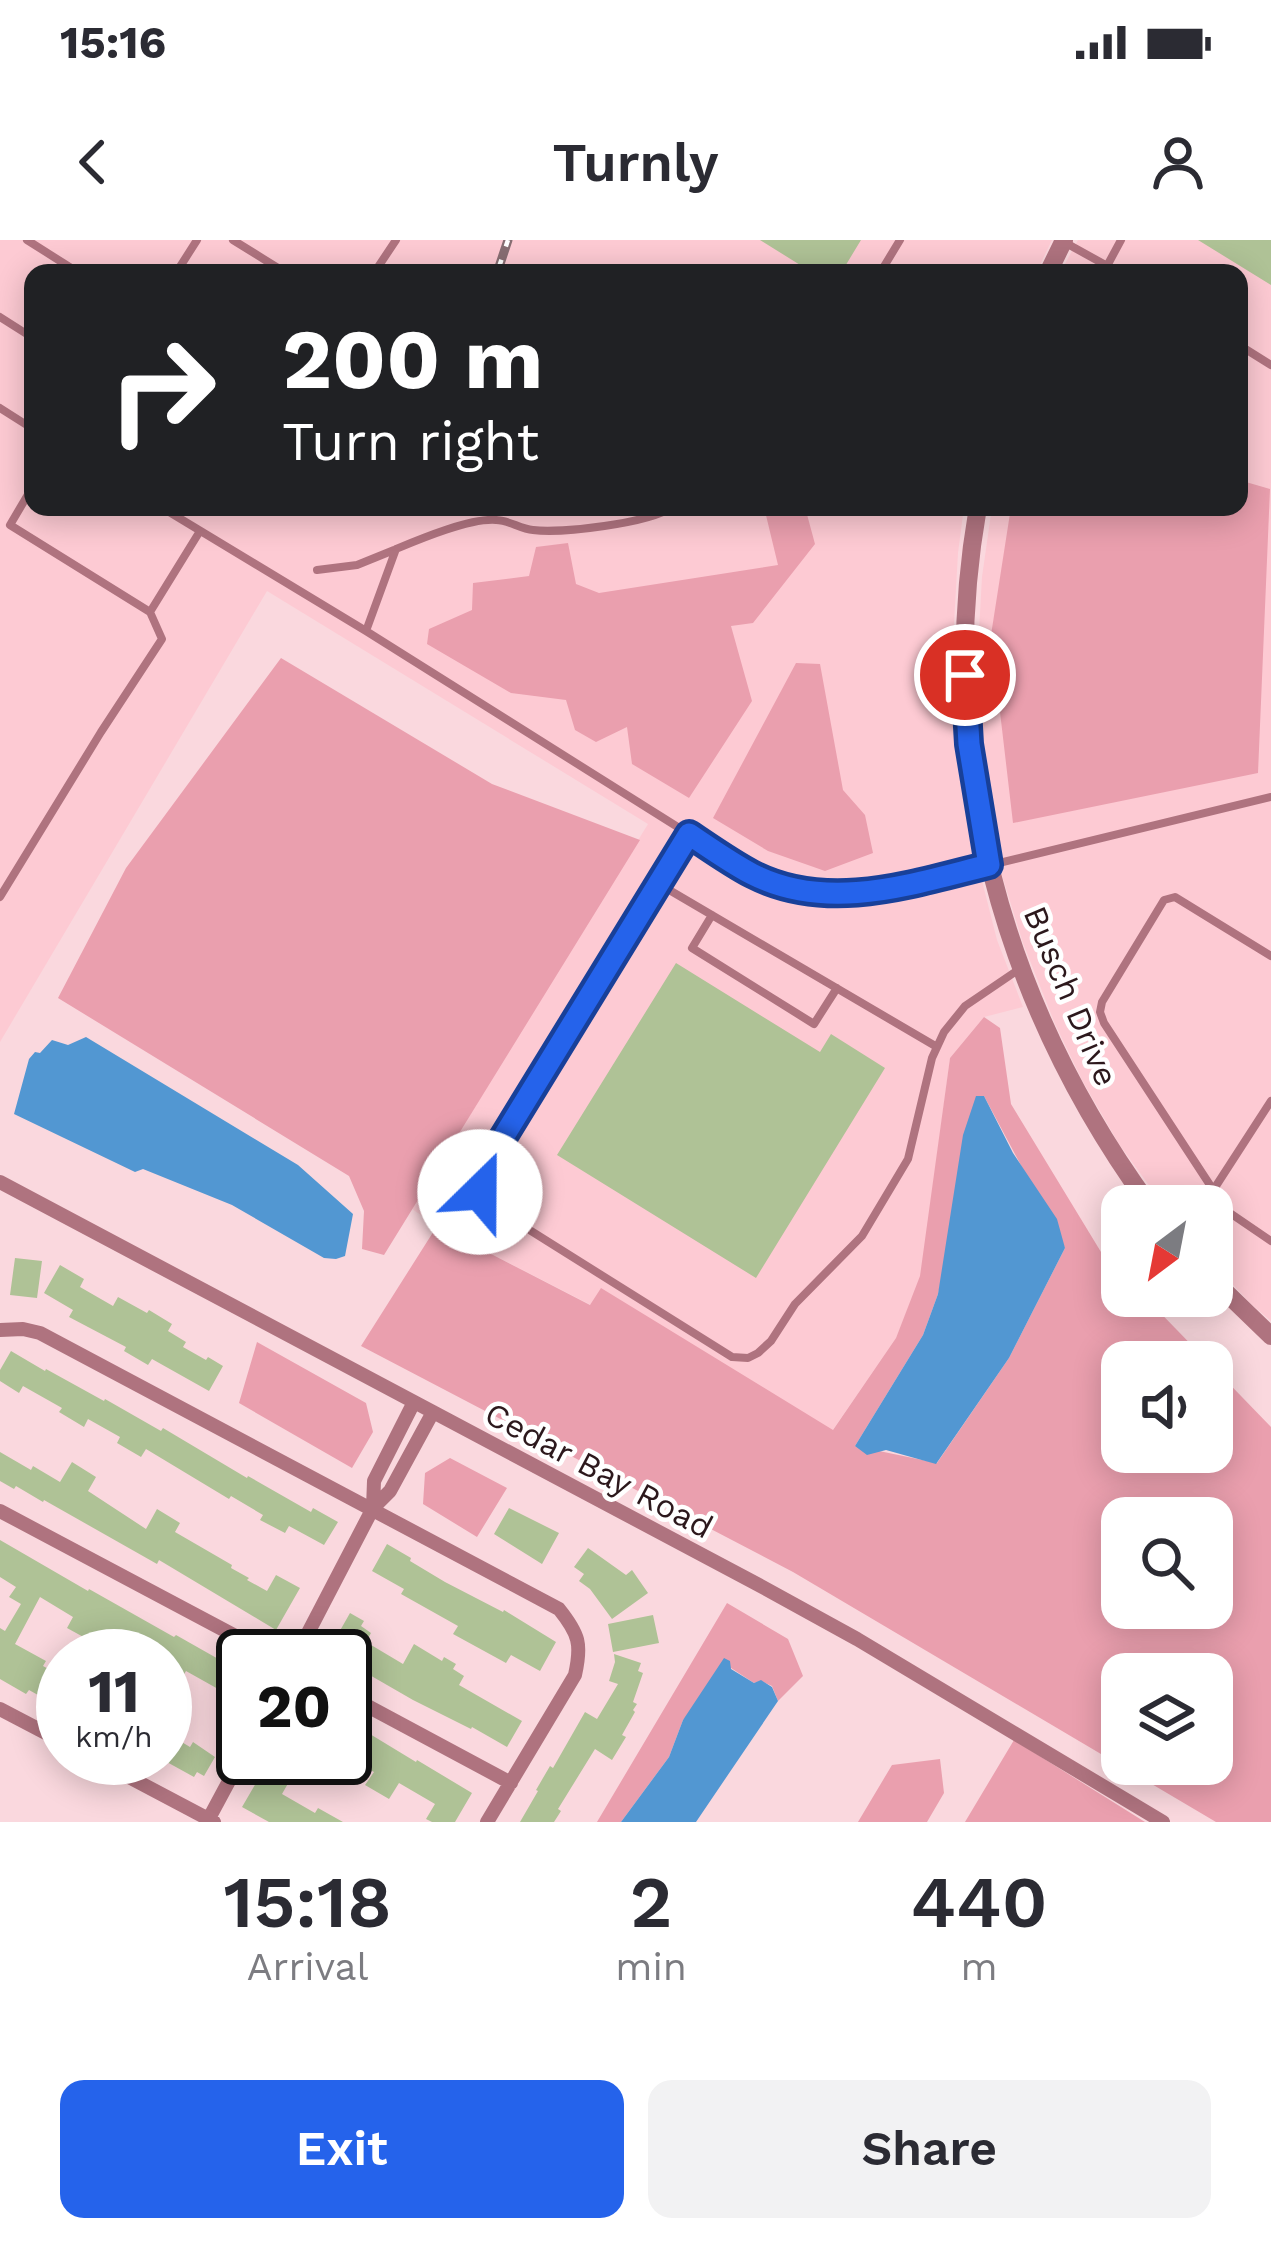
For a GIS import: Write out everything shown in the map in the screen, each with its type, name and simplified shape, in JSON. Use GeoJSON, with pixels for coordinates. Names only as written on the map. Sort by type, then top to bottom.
{"type":"FeatureCollection","features":[{"type":"Feature","properties":{"kind":"street","name":"Busch Drive"},"geometry":{"type":"LineString","coordinates":[[976,516],[965,615],[965,675],[969,744],[989,865],[1020,970],[1076,1091],[1136,1185]]}},
{"type":"Feature","properties":{"kind":"street","name":"Cedar Bay Road"},"geometry":{"type":"LineString","coordinates":[[0,1182],[857,1639],[1163,1822]]}},
{"type":"Feature","properties":{"kind":"street"},"geometry":{"type":"LineString","coordinates":[[1233,1299],[1271,1336]]}},
{"type":"Feature","properties":{"kind":"street"},"geometry":{"type":"LineString","coordinates":[[0,1330],[40,1333],[559,1609],[572,1625],[580,1653],[575,1675],[487,1822]]}},
{"type":"Feature","properties":{"kind":"street"},"geometry":{"type":"LineString","coordinates":[[373,1508],[374,1481],[414,1402]]}},
{"type":"Feature","properties":{"kind":"street"},"geometry":{"type":"LineString","coordinates":[[310,1629],[373,1508],[390,1491],[433,1412]]}},
{"type":"Feature","properties":{"kind":"street"},"geometry":{"type":"LineString","coordinates":[[0,1510],[223,1629]]}},
{"type":"Feature","properties":{"kind":"street"},"geometry":{"type":"LineString","coordinates":[[372,1708],[511,1783]]}},
{"type":"Feature","properties":{"kind":"street"},"geometry":{"type":"LineString","coordinates":[[0,1709],[36,1728]]}},
{"type":"Feature","properties":{"kind":"street"},"geometry":{"type":"LineString","coordinates":[[143,1785],[210,1821],[228,1785]]}},
{"type":"Feature","properties":{"kind":"lane"},"geometry":{"type":"LineString","coordinates":[[27,240],[66,264]]}},
{"type":"Feature","properties":{"kind":"lane"},"geometry":{"type":"LineString","coordinates":[[233,240],[272,264]]}},
{"type":"Feature","properties":{"kind":"lane"},"geometry":{"type":"LineString","coordinates":[[1064,241],[1104,264]]}},
{"type":"Feature","properties":{"kind":"lane"},"geometry":{"type":"LineString","coordinates":[[0,897],[162,639],[150,612],[5,524],[24,499]]}},
{"type":"Feature","properties":{"kind":"lane"},"geometry":{"type":"LineString","coordinates":[[175,516],[754,875],[788,887],[826,895],[896,888],[1271,797]]}},
{"type":"Feature","properties":{"kind":"lane"},"geometry":{"type":"LineString","coordinates":[[316,570],[357,566],[432,535],[494,519],[533,531],[610,526],[657,516]]}},
{"type":"Feature","properties":{"kind":"lane"},"geometry":{"type":"LineString","coordinates":[[150,612],[200,531]]}},
{"type":"Feature","properties":{"kind":"lane"},"geometry":{"type":"LineString","coordinates":[[366,631],[396,549]]}},
{"type":"Feature","properties":{"kind":"lane"},"geometry":{"type":"LineString","coordinates":[[689,834],[480,1175],[480,1192],[488,1204],[732,1357],[748,1358],[771,1341],[795,1304],[862,1236],[908,1159],[944,1032],[965,1006],[1020,970]]}},
{"type":"Feature","properties":{"kind":"lane"},"geometry":{"type":"LineString","coordinates":[[658,884],[937,1047]]}},
{"type":"Feature","properties":{"kind":"lane"},"geometry":{"type":"LineString","coordinates":[[1211,1185],[1104,1023],[1102,1002],[1170,896],[1271,956]]}},
{"type":"Feature","properties":{"kind":"lane"},"geometry":{"type":"LineString","coordinates":[[712,915],[692,948],[814,1024],[837,988]]}},
{"type":"Feature","properties":{"kind":"lane"},"geometry":{"type":"LineString","coordinates":[[1217,1185],[1271,1101]]}},
{"type":"Feature","properties":{"kind":"lane"},"geometry":{"type":"LineString","coordinates":[[1233,1215],[1271,1241]]}},
{"type":"Feature","properties":{"kind":"shaded area"},"geometry":{"type":"Polygon","coordinates":[[[0,240],[1052,240],[1040,264],[24,264],[24,516],[963,516],[952,658],[959,764],[969,828],[997,940],[1023,1007],[984,1017],[950,1058],[921,1276],[896,1338],[832,1431],[601,1289],[591,1305],[412,1209],[648,824],[267,591],[0,1042],[0,240]]]}},
{"type":"Feature","properties":{"kind":"shaded area"},"geometry":{"type":"Polygon","coordinates":[[[1078,240],[1271,240],[1271,1321],[1233,1285],[1233,1185],[1149,1185],[1119,1144],[1055,1024],[995,853],[975,704],[982,577],[991,516],[1248,516],[1248,264],[1065,264],[1078,240]]]}},
{"type":"Feature","properties":{"kind":"shaded area"},"geometry":{"type":"Polygon","coordinates":[[[1248,483],[1270,489],[1258,773],[1013,823],[991,635],[1010,516],[1248,516],[1248,483]]]}},
{"type":"Feature","properties":{"kind":"shaded area"},"geometry":{"type":"Polygon","coordinates":[[[766,516],[807,516],[815,544],[753,623],[731,626],[752,701],[689,798],[632,764],[627,727],[596,742],[575,730],[566,700],[511,693],[427,644],[429,629],[472,610],[473,583],[529,576],[536,547],[568,543],[576,584],[599,593],[778,565],[766,516]]]}},
{"type":"Feature","properties":{"kind":"shaded area"},"geometry":{"type":"Polygon","coordinates":[[[281,658],[492,784],[640,840],[384,1255],[362,1249],[364,1211],[349,1176],[58,998],[126,868],[281,658]]]}},
{"type":"Feature","properties":{"kind":"shaded area"},"geometry":{"type":"Polygon","coordinates":[[[796,663],[820,664],[843,790],[865,815],[873,853],[825,871],[768,851],[713,818],[796,663]]]}},
{"type":"Feature","properties":{"kind":"shaded area"},"geometry":{"type":"Polygon","coordinates":[[[984,1017],[1000,1028],[1011,1104],[1101,1252],[1101,1317],[1164,1317],[1188,1341],[1101,1341],[1101,1473],[1233,1473],[1233,1388],[1271,1427],[1271,1822],[1216,1822],[1153,1785],[1233,1785],[1233,1653],[1101,1653],[1101,1754],[793,1572],[361,1346],[437,1226],[590,1305],[601,1288],[833,1430],[896,1338],[920,1276],[950,1058],[984,1017]],[[984,1096],[938,1294],[923,1335],[855,1446],[937,1463],[1009,1358],[1065,1248],[984,1096]]]}},
{"type":"Feature","properties":{"kind":"shaded area"},"geometry":{"type":"Polygon","coordinates":[[[257,1342],[366,1403],[373,1432],[352,1468],[239,1403],[257,1342]]]}},
{"type":"Feature","properties":{"kind":"shaded area"},"geometry":{"type":"Polygon","coordinates":[[[450,1458],[507,1488],[477,1537],[423,1504],[425,1473],[450,1458]]]}},
{"type":"Feature","properties":{"kind":"shaded area"},"geometry":{"type":"Polygon","coordinates":[[[727,1603],[788,1639],[803,1676],[778,1701],[772,1686],[754,1683],[731,1668],[683,1720],[669,1757],[621,1822],[597,1822],[727,1603]]]}},
{"type":"Feature","properties":{"kind":"shaded area"},"geometry":{"type":"Polygon","coordinates":[[[1014,1740],[1145,1822],[965,1822],[1014,1740]]]}},
{"type":"Feature","properties":{"kind":"shaded area"},"geometry":{"type":"Polygon","coordinates":[[[940,1759],[944,1793],[927,1822],[858,1822],[892,1765],[940,1759]]]}},
{"type":"Feature","properties":{"kind":"water"},"geometry":{"type":"Polygon","coordinates":[[[86,1037],[298,1165],[353,1214],[345,1256],[324,1258],[232,1205],[143,1169],[135,1172],[14,1114],[35,1052],[40,1053],[52,1040],[68,1045],[86,1037]]]}},
{"type":"Feature","properties":{"kind":"water"},"geometry":{"type":"Polygon","coordinates":[[[976,1096],[984,1096],[1013,1153],[1057,1219],[1065,1248],[1009,1358],[936,1464],[886,1450],[867,1455],[855,1446],[923,1335],[938,1294],[963,1135],[976,1096]]]}},
{"type":"Feature","properties":{"kind":"water"},"geometry":{"type":"Polygon","coordinates":[[[724,1658],[731,1669],[754,1683],[761,1680],[772,1687],[778,1701],[696,1822],[621,1822],[669,1757],[683,1720],[724,1658]]]}},
{"type":"Feature","properties":{"kind":"building"},"geometry":{"type":"Polygon","coordinates":[[[760,240],[861,240],[846,264],[799,264],[760,240]]]}},
{"type":"Feature","properties":{"kind":"building"},"geometry":{"type":"Polygon","coordinates":[[[1198,240],[1271,240],[1271,285],[1248,271],[1248,264],[1237,264],[1198,240]]]}},
{"type":"Feature","properties":{"kind":"building"},"geometry":{"type":"Polygon","coordinates":[[[676,963],[820,1052],[831,1034],[885,1068],[756,1278],[557,1155],[676,963]]]}},
{"type":"Feature","properties":{"kind":"building"},"geometry":{"type":"Polygon","coordinates":[[[15,1258],[42,1261],[37,1298],[10,1295],[15,1258]]]}},
{"type":"Feature","properties":{"kind":"building"},"geometry":{"type":"Polygon","coordinates":[[[60,1265],[84,1279],[80,1287],[113,1306],[118,1297],[172,1324],[168,1331],[186,1342],[183,1347],[223,1366],[209,1391],[152,1359],[148,1365],[124,1351],[126,1347],[69,1317],[73,1310],[44,1293],[60,1265]]]}},
{"type":"Feature","properties":{"kind":"building"},"geometry":{"type":"Polygon","coordinates":[[[11,1351],[163,1428],[311,1512],[313,1508],[338,1522],[324,1545],[289,1526],[285,1533],[260,1520],[263,1515],[146,1449],[141,1457],[117,1443],[120,1437],[88,1419],[84,1427],[23,1386],[19,1393],[0,1381],[0,1370],[11,1351]]]}},
{"type":"Feature","properties":{"kind":"building"},"geometry":{"type":"Polygon","coordinates":[[[0,1452],[60,1482],[72,1462],[96,1477],[88,1491],[146,1529],[157,1509],[180,1523],[175,1532],[232,1565],[247,1580],[267,1591],[276,1575],[300,1588],[274,1629],[159,1560],[157,1564],[44,1500],[0,1481],[0,1452]]]}},
{"type":"Feature","properties":{"kind":"building"},"geometry":{"type":"Polygon","coordinates":[[[509,1508],[559,1533],[542,1564],[494,1534],[509,1508]]]}},
{"type":"Feature","properties":{"kind":"building"},"geometry":{"type":"Polygon","coordinates":[[[0,1540],[160,1629],[69,1629],[73,1617],[40,1597],[15,1644],[36,1656],[36,1694],[29,1690],[26,1694],[0,1679],[0,1628],[5,1631],[21,1604],[9,1597],[16,1587],[0,1577],[0,1540]]]}},
{"type":"Feature","properties":{"kind":"building"},"geometry":{"type":"Polygon","coordinates":[[[387,1544],[445,1582],[556,1642],[540,1671],[511,1655],[506,1663],[453,1634],[458,1626],[401,1594],[404,1589],[372,1571],[387,1544]]]}},
{"type":"Feature","properties":{"kind":"building"},"geometry":{"type":"Polygon","coordinates":[[[588,1548],[626,1575],[632,1570],[648,1593],[612,1619],[579,1581],[584,1574],[574,1567],[588,1548]]]}},
{"type":"Feature","properties":{"kind":"building"},"geometry":{"type":"Polygon","coordinates":[[[350,1613],[364,1621],[361,1626],[365,1629],[341,1629],[350,1613]]]}},
{"type":"Feature","properties":{"kind":"building"},"geometry":{"type":"Polygon","coordinates":[[[653,1615],[659,1643],[613,1652],[608,1624],[653,1615]]]}},
{"type":"Feature","properties":{"kind":"building"},"geometry":{"type":"Polygon","coordinates":[[[192,1644],[216,1658],[216,1688],[192,1674],[192,1644]]]}},
{"type":"Feature","properties":{"kind":"building"},"geometry":{"type":"Polygon","coordinates":[[[414,1644],[442,1661],[444,1657],[464,1676],[459,1685],[522,1721],[507,1747],[372,1676],[372,1646],[403,1664],[414,1644]]]}},
{"type":"Feature","properties":{"kind":"building"},"geometry":{"type":"Polygon","coordinates":[[[614,1654],[641,1663],[638,1671],[643,1673],[633,1702],[635,1712],[622,1735],[626,1737],[612,1760],[595,1749],[554,1822],[520,1822],[585,1712],[597,1719],[618,1684],[609,1681],[614,1654]]]}},
{"type":"Feature","properties":{"kind":"building"},"geometry":{"type":"Polygon","coordinates":[[[372,1735],[472,1793],[455,1822],[432,1822],[426,1819],[435,1804],[399,1783],[389,1799],[365,1785],[372,1785],[372,1735]]]}},
{"type":"Feature","properties":{"kind":"building"},"geometry":{"type":"Polygon","coordinates":[[[193,1742],[215,1757],[204,1776],[197,1772],[194,1777],[193,1742]]]}},
{"type":"Feature","properties":{"kind":"building"},"geometry":{"type":"Polygon","coordinates":[[[255,1785],[287,1785],[282,1794],[343,1822],[269,1822],[242,1807],[255,1785]]]}},
{"type":"Feature","properties":{"kind":"railway"},"geometry":{"type":"LineString","coordinates":[[500,264],[508,240]]}},
{"type":"Feature","properties":{"kind":"route"},"geometry":{"type":"LineString","coordinates":[[480,1192],[480,1175],[689,834],[754,875],[826,895],[896,888],[989,865],[969,744],[965,675]]}}]}
